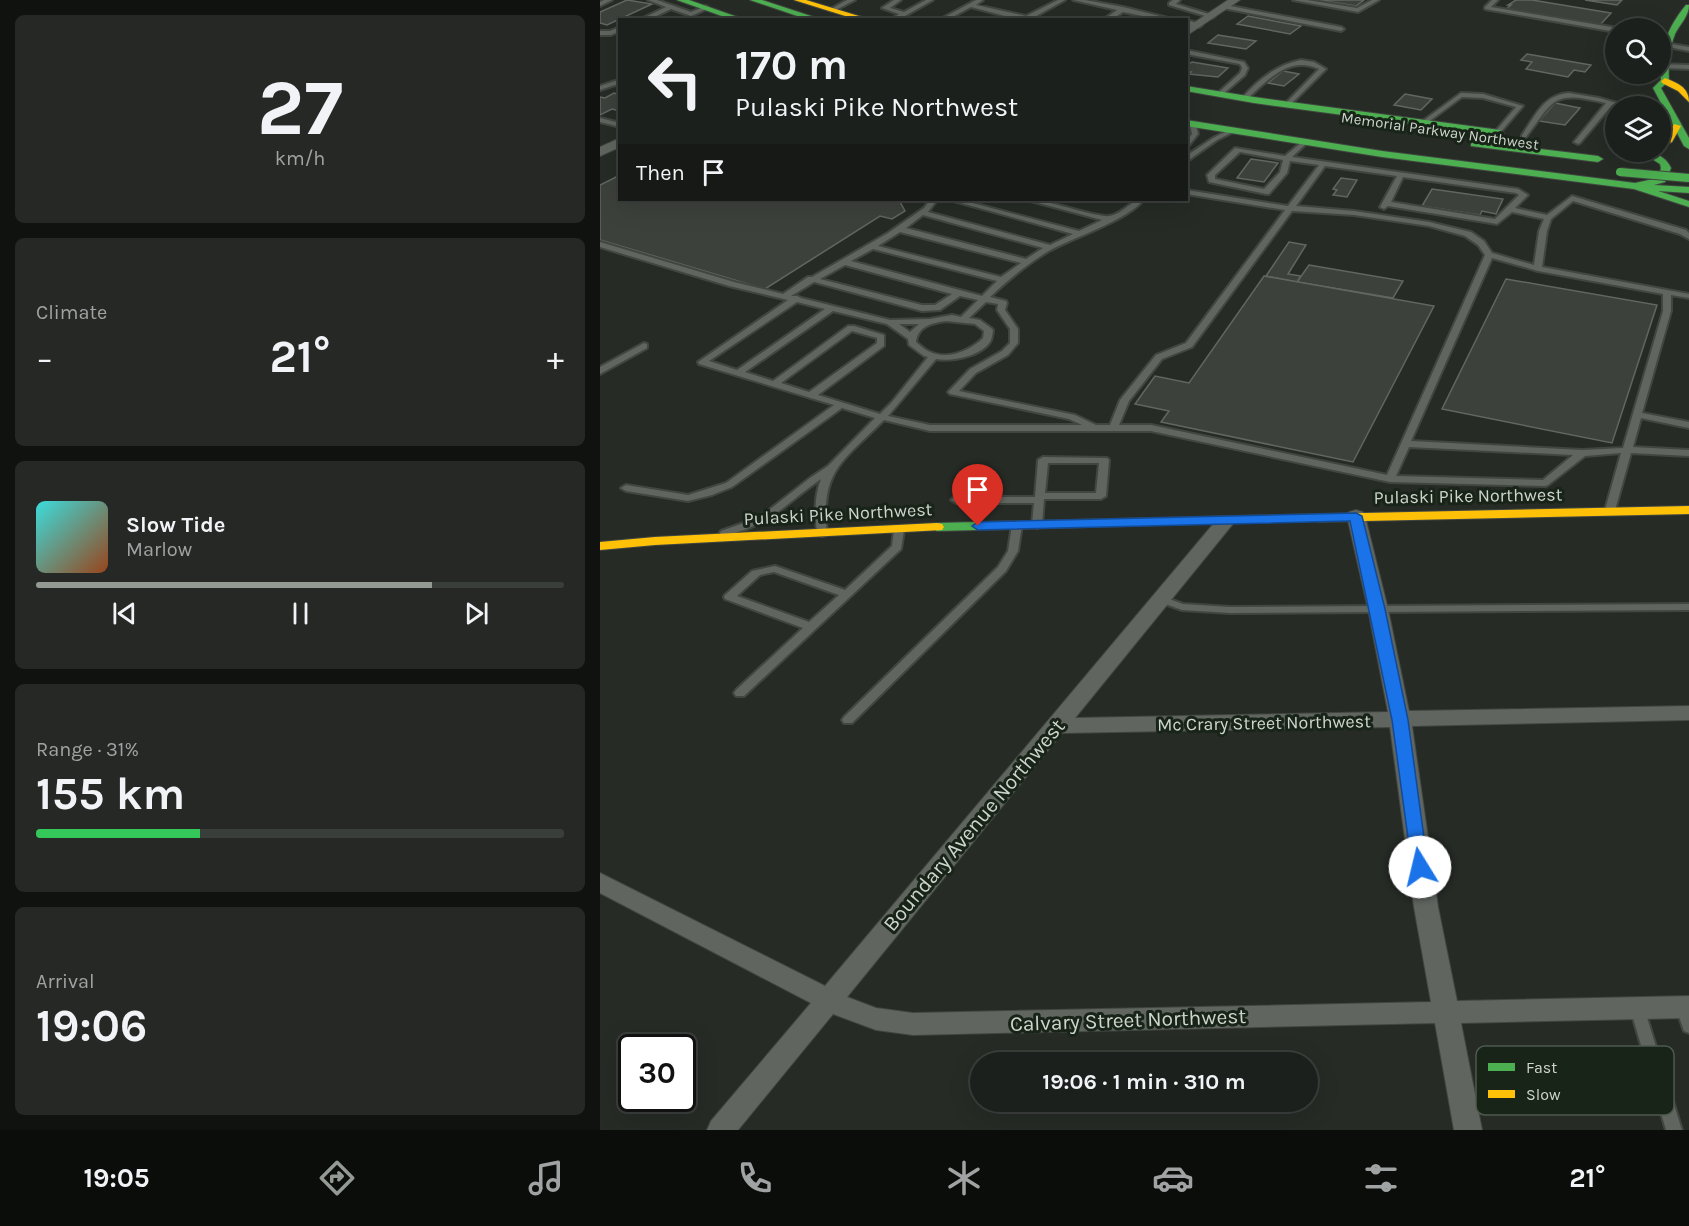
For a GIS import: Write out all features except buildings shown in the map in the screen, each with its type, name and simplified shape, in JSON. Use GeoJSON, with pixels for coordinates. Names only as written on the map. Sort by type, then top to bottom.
{"type":"FeatureCollection","features":[{"type":"Feature","properties":{"kind":"main road"},"geometry":{"type":"LineString","coordinates":[[754,0],[812,18]]}},
{"type":"Feature","properties":{"kind":"main road"},"geometry":{"type":"LineString","coordinates":[[802,0],[861,18]]}},
{"type":"Feature","properties":{"kind":"main road"},"geometry":{"type":"LineString","coordinates":[[739,3],[786,18]]}},
{"type":"Feature","properties":{"kind":"main road"},"geometry":{"type":"LineString","coordinates":[[676,4],[706,8],[736,18]]}},
{"type":"Feature","properties":{"kind":"main road"},"geometry":{"type":"LineString","coordinates":[[1671,28],[1689,7]]}},
{"type":"Feature","properties":{"kind":"main road"},"geometry":{"type":"LineString","coordinates":[[1671,84],[1688,96]]}},
{"type":"Feature","properties":{"kind":"main road"},"geometry":{"type":"LineString","coordinates":[[1188,88],[1288,104],[1425,137]]}},
{"type":"Feature","properties":{"kind":"main road"},"geometry":{"type":"LineString","coordinates":[[1249,99],[1318,116],[1425,137]]}},
{"type":"Feature","properties":{"kind":"main road"},"geometry":{"type":"LineString","coordinates":[[1188,102],[1288,119]]}},
{"type":"Feature","properties":{"kind":"main road","name":"Memorial Parkway Northwest"},"geometry":{"type":"LineString","coordinates":[[1188,109],[1425,137],[1689,178]]}},
{"type":"Feature","properties":{"kind":"main road"},"geometry":{"type":"LineString","coordinates":[[1671,121],[1689,146]]}},
{"type":"Feature","properties":{"kind":"main road"},"geometry":{"type":"LineString","coordinates":[[1190,124],[1303,143],[1522,174],[1689,190]]}},
{"type":"Feature","properties":{"kind":"main road"},"geometry":{"type":"LineString","coordinates":[[1268,137],[1425,137],[1497,133],[1530,136]]}},
{"type":"Feature","properties":{"kind":"main road"},"geometry":{"type":"LineString","coordinates":[[1573,141],[1597,144]]}},
{"type":"Feature","properties":{"kind":"main road","name":"Memorial Parkway Northwest"},"geometry":{"type":"LineString","coordinates":[[1457,142],[1621,167],[1689,168]]}},
{"type":"Feature","properties":{"kind":"main road"},"geometry":{"type":"LineString","coordinates":[[1671,151],[1689,153]]}},
{"type":"Feature","properties":{"kind":"main road"},"geometry":{"type":"LineString","coordinates":[[1635,186],[1662,180],[1665,173],[1662,162]]}},
{"type":"Feature","properties":{"kind":"main road"},"geometry":{"type":"LineString","coordinates":[[1635,186],[1689,204]]}},
{"type":"Feature","properties":{"kind":"main road","name":"Pulaski Pike Northwest"},"geometry":{"type":"LineString","coordinates":[[600,546],[712,538],[1017,525],[1689,510]]}},
{"type":"Feature","properties":{"kind":"street"},"geometry":{"type":"LineString","coordinates":[[1188,32],[1230,3]]}},
{"type":"Feature","properties":{"kind":"street"},"geometry":{"type":"LineString","coordinates":[[600,152],[618,143]]}},
{"type":"Feature","properties":{"kind":"street"},"geometry":{"type":"LineString","coordinates":[[1356,516],[1378,609],[1400,720],[1426,907],[1468,1130]]}},
{"type":"Feature","properties":{"kind":"street","name":"Boundary Avenue Northwest"},"geometry":{"type":"LineString","coordinates":[[721,1130],[1227,520]]}},
{"type":"Feature","properties":{"kind":"street","name":"Mc Crary Street Northwest"},"geometry":{"type":"LineString","coordinates":[[1055,726],[1689,713]]}},
{"type":"Feature","properties":{"kind":"street","name":"Calvary Street Northwest"},"geometry":{"type":"LineString","coordinates":[[600,882],[850,1011],[876,1019],[913,1024],[1637,1008],[1687,1014]]}},
{"type":"Feature","properties":{"kind":"lane"},"geometry":{"type":"LineString","coordinates":[[651,0],[676,4]]}},
{"type":"Feature","properties":{"kind":"lane"},"geometry":{"type":"LineString","coordinates":[[832,10],[852,0]]}},
{"type":"Feature","properties":{"kind":"lane"},"geometry":{"type":"LineString","coordinates":[[898,0],[885,8],[904,14]]}},
{"type":"Feature","properties":{"kind":"lane"},"geometry":{"type":"LineString","coordinates":[[897,18],[930,0]]}},
{"type":"Feature","properties":{"kind":"lane"},"geometry":{"type":"LineString","coordinates":[[946,18],[980,0]]}},
{"type":"Feature","properties":{"kind":"lane"},"geometry":{"type":"LineString","coordinates":[[1026,18],[1062,0]]}},
{"type":"Feature","properties":{"kind":"lane"},"geometry":{"type":"LineString","coordinates":[[1076,0],[1123,9],[1153,18]]}},
{"type":"Feature","properties":{"kind":"lane"},"geometry":{"type":"LineString","coordinates":[[1177,0],[1171,4],[1212,16]]}},
{"type":"Feature","properties":{"kind":"lane"},"geometry":{"type":"LineString","coordinates":[[1296,0],[1358,10],[1368,7],[1376,0]]}},
{"type":"Feature","properties":{"kind":"lane"},"geometry":{"type":"LineString","coordinates":[[1495,0],[1487,8],[1605,28]]}},
{"type":"Feature","properties":{"kind":"lane"},"geometry":{"type":"LineString","coordinates":[[1230,3],[1341,28]]}},
{"type":"Feature","properties":{"kind":"lane"},"geometry":{"type":"LineString","coordinates":[[646,18],[676,4]]}},
{"type":"Feature","properties":{"kind":"lane"},"geometry":{"type":"LineString","coordinates":[[970,5],[1020,18]]}},
{"type":"Feature","properties":{"kind":"lane"},"geometry":{"type":"LineString","coordinates":[[1109,18],[1123,9]]}},
{"type":"Feature","properties":{"kind":"lane"},"geometry":{"type":"LineString","coordinates":[[1188,22],[1199,25]]}},
{"type":"Feature","properties":{"kind":"lane"},"geometry":{"type":"LineString","coordinates":[[600,33],[611,33],[618,30]]}},
{"type":"Feature","properties":{"kind":"lane"},"geometry":{"type":"LineString","coordinates":[[1671,43],[1689,49]]}},
{"type":"Feature","properties":{"kind":"lane"},"geometry":{"type":"LineString","coordinates":[[1188,52],[1242,63],[1245,68],[1243,74],[1220,94]]}},
{"type":"Feature","properties":{"kind":"lane"},"geometry":{"type":"LineString","coordinates":[[1249,99],[1285,65],[1297,63],[1317,65],[1323,69],[1288,104]]}},
{"type":"Feature","properties":{"kind":"lane"},"geometry":{"type":"LineString","coordinates":[[1671,66],[1689,67]]}},
{"type":"Feature","properties":{"kind":"lane"},"geometry":{"type":"LineString","coordinates":[[600,88],[615,82],[618,83]]}},
{"type":"Feature","properties":{"kind":"lane"},"geometry":{"type":"LineString","coordinates":[[1425,137],[1461,95],[1483,96],[1520,106],[1497,133]]}},
{"type":"Feature","properties":{"kind":"lane"},"geometry":{"type":"LineString","coordinates":[[1530,136],[1554,98],[1582,97],[1605,102]]}},
{"type":"Feature","properties":{"kind":"lane"},"geometry":{"type":"LineString","coordinates":[[1573,141],[1605,108]]}},
{"type":"Feature","properties":{"kind":"lane"},"geometry":{"type":"LineString","coordinates":[[600,120],[618,124]]}},
{"type":"Feature","properties":{"kind":"lane"},"geometry":{"type":"LineString","coordinates":[[1188,145],[1196,134],[1190,124]]}},
{"type":"Feature","properties":{"kind":"lane"},"geometry":{"type":"LineString","coordinates":[[1188,159],[1215,139],[1231,131]]}},
{"type":"Feature","properties":{"kind":"lane"},"geometry":{"type":"LineString","coordinates":[[1257,204],[1283,173],[1287,158],[1303,143]]}},
{"type":"Feature","properties":{"kind":"lane"},"geometry":{"type":"LineString","coordinates":[[1266,192],[1222,184],[1212,180],[1211,175],[1238,150],[1518,191],[1524,195],[1497,222],[1386,203]]}},
{"type":"Feature","properties":{"kind":"lane"},"geometry":{"type":"LineString","coordinates":[[1373,171],[1382,154]]}},
{"type":"Feature","properties":{"kind":"lane"},"geometry":{"type":"LineString","coordinates":[[1114,426],[1125,400],[1159,357],[1189,345],[1323,164]]}},
{"type":"Feature","properties":{"kind":"lane"},"geometry":{"type":"LineString","coordinates":[[1379,216],[1401,175]]}},
{"type":"Feature","properties":{"kind":"lane"},"geometry":{"type":"LineString","coordinates":[[1188,192],[1257,204],[1379,216],[1468,234],[1481,243],[1489,255],[1538,269],[1689,296]]}},
{"type":"Feature","properties":{"kind":"lane"},"geometry":{"type":"LineString","coordinates":[[1538,269],[1543,231],[1548,218],[1572,198],[1683,232],[1689,237]]}},
{"type":"Feature","properties":{"kind":"lane"},"geometry":{"type":"LineString","coordinates":[[786,295],[899,229],[929,208],[932,201]]}},
{"type":"Feature","properties":{"kind":"lane"},"geometry":{"type":"LineString","coordinates":[[958,201],[1079,233]]}},
{"type":"Feature","properties":{"kind":"lane"},"geometry":{"type":"LineString","coordinates":[[1035,201],[1109,219]]}},
{"type":"Feature","properties":{"kind":"lane"},"geometry":{"type":"LineString","coordinates":[[964,318],[1002,280],[1049,247],[1109,219],[1138,201]]}},
{"type":"Feature","properties":{"kind":"lane"},"geometry":{"type":"LineString","coordinates":[[1510,209],[1548,218]]}},
{"type":"Feature","properties":{"kind":"lane"},"geometry":{"type":"LineString","coordinates":[[923,213],[1049,247]]}},
{"type":"Feature","properties":{"kind":"lane"},"geometry":{"type":"LineString","coordinates":[[899,229],[1028,262]]}},
{"type":"Feature","properties":{"kind":"lane"},"geometry":{"type":"LineString","coordinates":[[600,244],[732,284],[786,295],[890,322],[964,318],[983,325],[990,336],[983,346],[959,356],[934,356],[916,348],[911,337],[914,331],[930,321]]}},
{"type":"Feature","properties":{"kind":"lane"},"geometry":{"type":"LineString","coordinates":[[870,246],[1002,280]]}},
{"type":"Feature","properties":{"kind":"lane"},"geometry":{"type":"LineString","coordinates":[[1390,480],[1489,255]]}},
{"type":"Feature","properties":{"kind":"lane"},"geometry":{"type":"LineString","coordinates":[[845,262],[1003,303],[1001,310],[1014,329],[1014,343],[1005,353],[973,371],[952,392],[1072,417],[1095,428]]}},
{"type":"Feature","properties":{"kind":"lane"},"geometry":{"type":"LineString","coordinates":[[812,279],[922,308],[937,308],[959,293]]}},
{"type":"Feature","properties":{"kind":"lane"},"geometry":{"type":"LineString","coordinates":[[1610,510],[1667,311],[1668,292]]}},
{"type":"Feature","properties":{"kind":"lane"},"geometry":{"type":"LineString","coordinates":[[797,298],[702,362],[881,417],[930,428],[1114,426],[1150,428],[1390,480],[1545,483],[1582,453]]}},
{"type":"Feature","properties":{"kind":"lane"},"geometry":{"type":"LineString","coordinates":[[738,373],[833,308]]}},
{"type":"Feature","properties":{"kind":"lane"},"geometry":{"type":"LineString","coordinates":[[890,322],[911,337]]}},
{"type":"Feature","properties":{"kind":"lane"},"geometry":{"type":"LineString","coordinates":[[774,384],[851,328],[880,337],[881,344],[810,396]]}},
{"type":"Feature","properties":{"kind":"lane"},"geometry":{"type":"LineString","coordinates":[[600,371],[644,346]]}},
{"type":"Feature","properties":{"kind":"lane"},"geometry":{"type":"LineString","coordinates":[[983,346],[1005,353]]}},
{"type":"Feature","properties":{"kind":"lane"},"geometry":{"type":"LineString","coordinates":[[712,538],[756,522],[773,512],[831,468],[895,404],[934,356]]}},
{"type":"Feature","properties":{"kind":"lane"},"geometry":{"type":"LineString","coordinates":[[626,488],[688,498],[729,485],[840,405]]}},
{"type":"Feature","properties":{"kind":"lane"},"geometry":{"type":"LineString","coordinates":[[1638,416],[1689,425]]}},
{"type":"Feature","properties":{"kind":"lane"},"geometry":{"type":"LineString","coordinates":[[1406,444],[1582,453],[1629,450],[1689,453]]}},
{"type":"Feature","properties":{"kind":"lane"},"geometry":{"type":"LineString","coordinates":[[970,485],[956,500],[1039,498],[1070,492],[1101,496],[1104,460],[1070,463],[1043,460],[1039,498],[1037,525]]}},
{"type":"Feature","properties":{"kind":"lane"},"geometry":{"type":"LineString","coordinates":[[822,533],[819,508],[822,487],[831,468]]}},
{"type":"Feature","properties":{"kind":"lane"},"geometry":{"type":"LineString","coordinates":[[848,720],[1002,569],[1013,551],[1017,525]]}},
{"type":"Feature","properties":{"kind":"lane"},"geometry":{"type":"LineString","coordinates":[[740,693],[897,547],[899,530]]}},
{"type":"Feature","properties":{"kind":"lane"},"geometry":{"type":"LineString","coordinates":[[811,627],[729,597],[756,573],[775,569],[846,594]]}},
{"type":"Feature","properties":{"kind":"lane"},"geometry":{"type":"LineString","coordinates":[[1161,599],[1182,607],[1201,609],[1689,607]]}},
{"type":"Feature","properties":{"kind":"lane"},"geometry":{"type":"LineString","coordinates":[[1637,1008],[1649,1046]]}},
{"type":"Feature","properties":{"kind":"lane"},"geometry":{"type":"LineString","coordinates":[[1669,1115],[1674,1130]]}},
{"type":"Feature","properties":{"kind":"traffic: fast"},"geometry":{"type":"LineString","coordinates":[[681,0],[736,18]]}},
{"type":"Feature","properties":{"kind":"traffic: fast"},"geometry":{"type":"LineString","coordinates":[[754,0],[812,18]]}},
{"type":"Feature","properties":{"kind":"traffic: fast"},"geometry":{"type":"LineString","coordinates":[[1671,34],[1689,7]]}},
{"type":"Feature","properties":{"kind":"traffic: fast"},"geometry":{"type":"LineString","coordinates":[[1662,84],[1657,88],[1689,146]]}},
{"type":"Feature","properties":{"kind":"traffic: fast"},"geometry":{"type":"LineString","coordinates":[[1188,88],[1254,100],[1500,133]]}},
{"type":"Feature","properties":{"kind":"traffic: fast"},"geometry":{"type":"LineString","coordinates":[[1188,123],[1382,154],[1635,186],[1689,204]]}},
{"type":"Feature","properties":{"kind":"traffic: fast"},"geometry":{"type":"LineString","coordinates":[[1474,144],[1598,159]]}},
{"type":"Feature","properties":{"kind":"traffic: fast"},"geometry":{"type":"LineString","coordinates":[[1635,186],[1662,180],[1666,168],[1662,162]]}},
{"type":"Feature","properties":{"kind":"traffic: fast"},"geometry":{"type":"LineString","coordinates":[[1620,172],[1689,178]]}},
{"type":"Feature","properties":{"kind":"traffic: fast"},"geometry":{"type":"LineString","coordinates":[[1635,186],[1689,190]]}},
{"type":"Feature","properties":{"kind":"traffic: fast"},"geometry":{"type":"LineString","coordinates":[[937,527],[1318,518]]}},
{"type":"Feature","properties":{"kind":"traffic: slow"},"geometry":{"type":"LineString","coordinates":[[798,0],[861,18]]}},
{"type":"Feature","properties":{"kind":"traffic: slow"},"geometry":{"type":"LineString","coordinates":[[1671,84],[1681,89],[1689,99]]}},
{"type":"Feature","properties":{"kind":"traffic: slow"},"geometry":{"type":"LineString","coordinates":[[1671,136],[1677,126]]}},
{"type":"Feature","properties":{"kind":"traffic: slow"},"geometry":{"type":"LineString","coordinates":[[1318,518],[1689,510]]}},
{"type":"Feature","properties":{"kind":"traffic: slow"},"geometry":{"type":"LineString","coordinates":[[600,546],[655,541],[937,527]]}},
{"type":"Feature","properties":{"kind":"route"},"geometry":{"type":"LineString","coordinates":[[978,526],[1356,516],[1378,609],[1400,720],[1420,867]]}}]}
